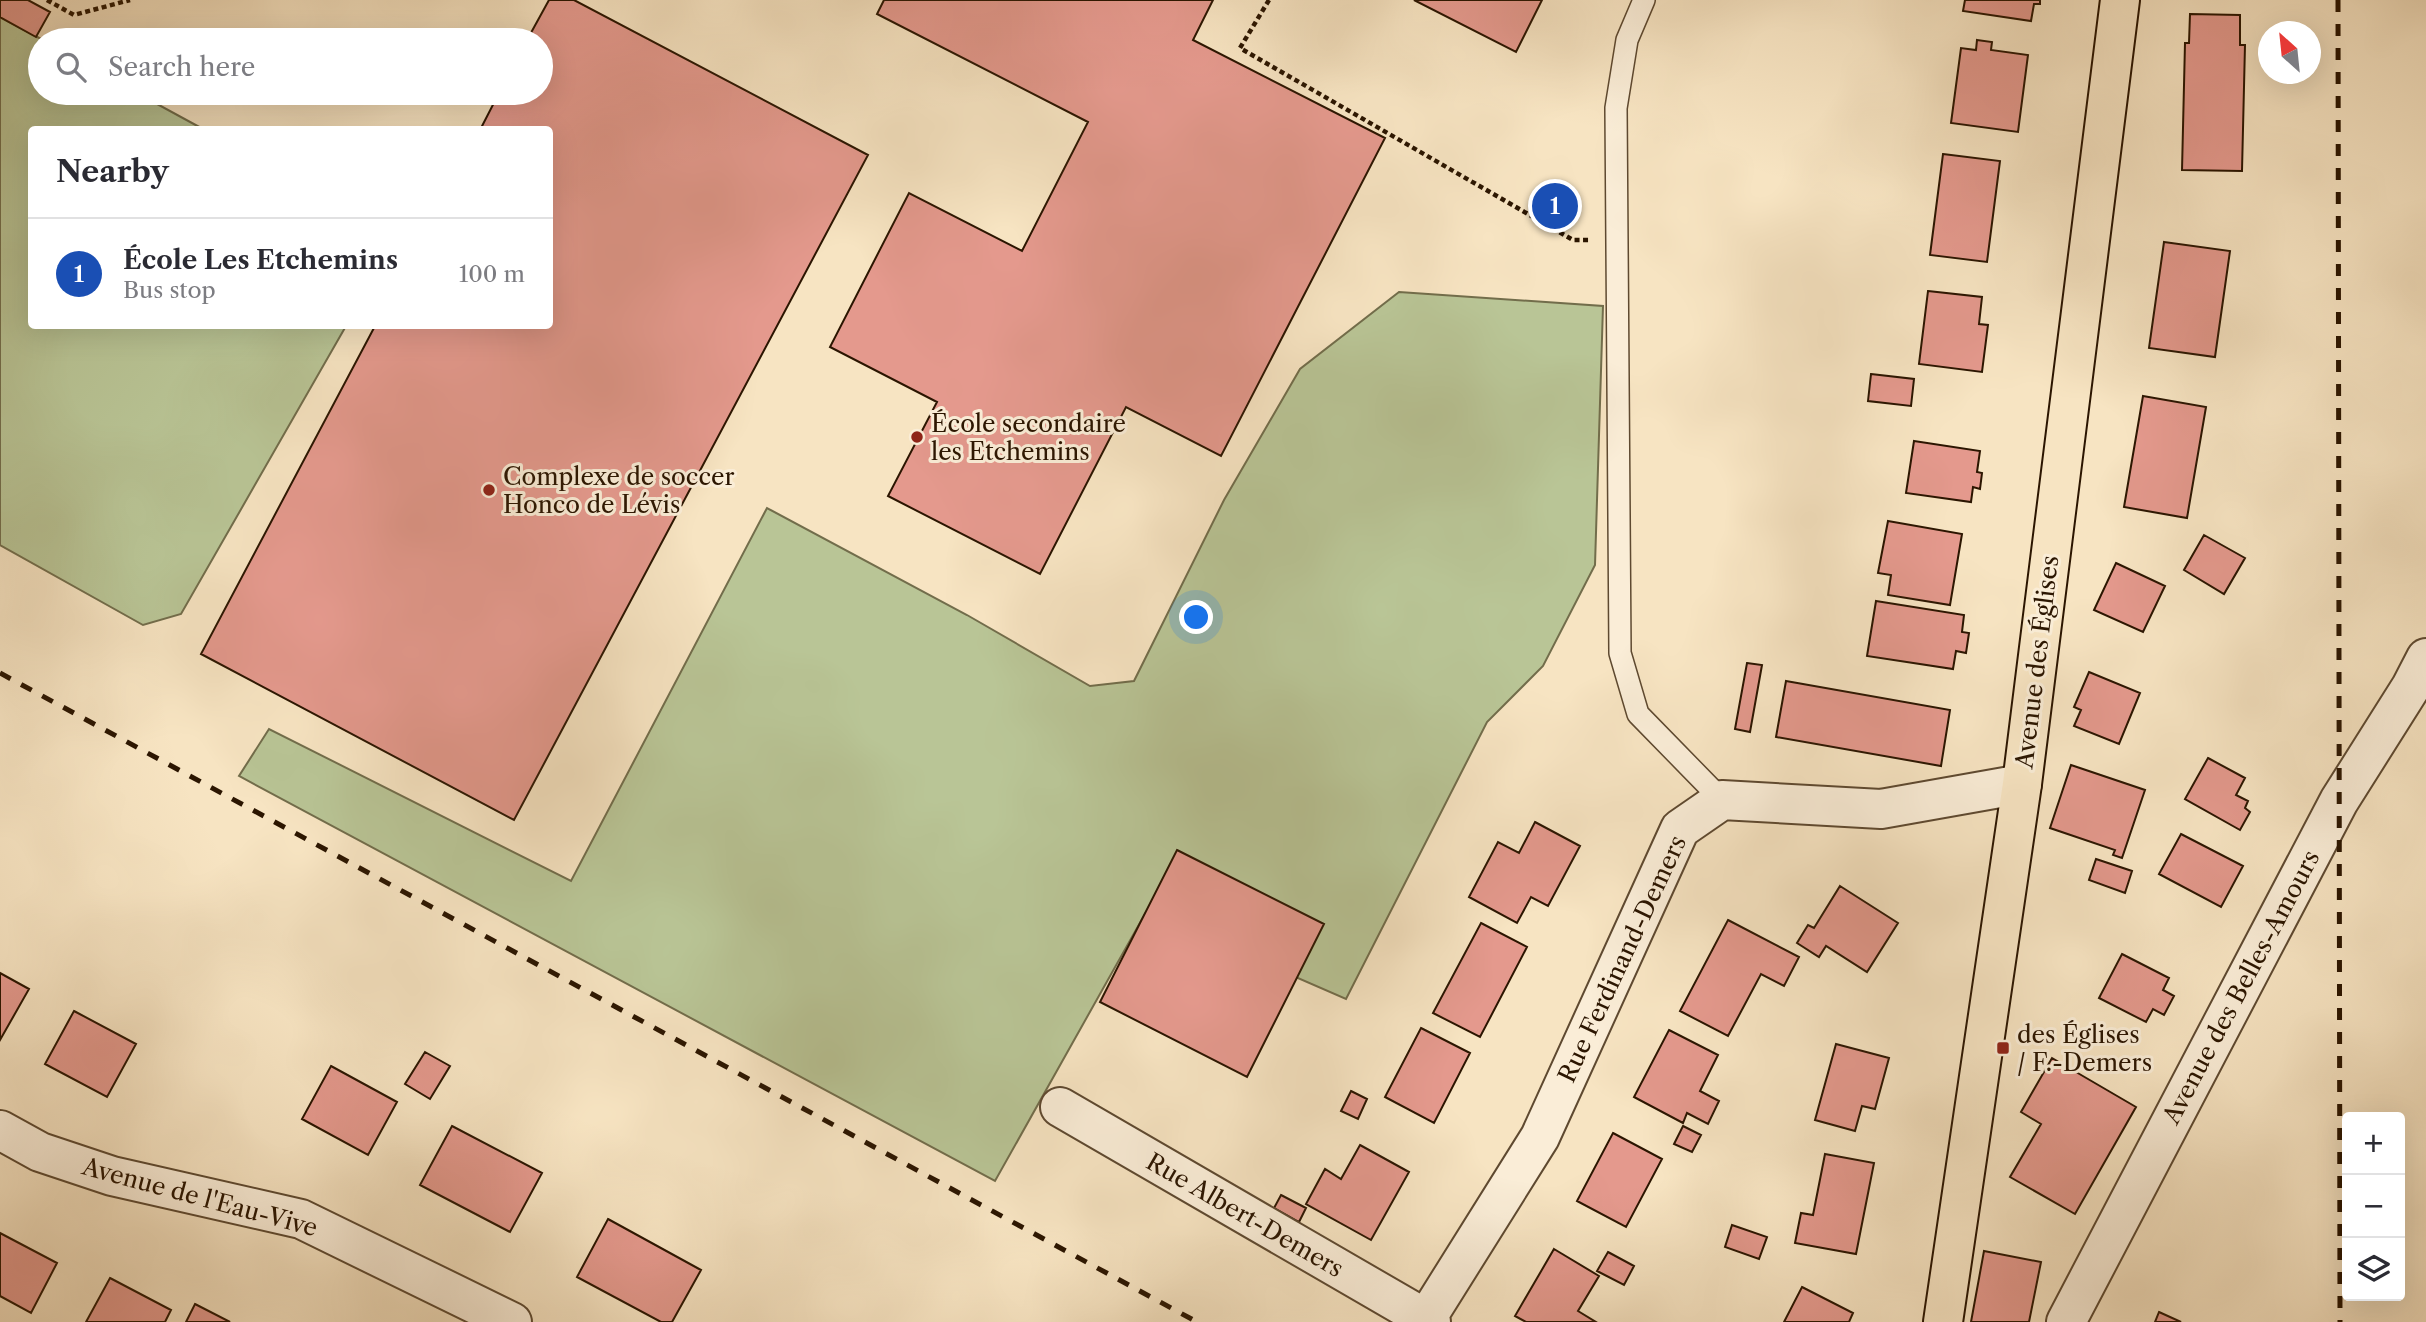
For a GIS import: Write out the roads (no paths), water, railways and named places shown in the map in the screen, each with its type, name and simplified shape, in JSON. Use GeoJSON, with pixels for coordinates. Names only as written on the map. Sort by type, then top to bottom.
{"type":"FeatureCollection","features":[{"type":"Feature","properties":{"kind":"main road","name":"Avenue des Églises"},"geometry":{"type":"LineString","coordinates":[[1943,1322],[2022,784],[2120,0]]}},
{"type":"Feature","properties":{"kind":"street","name":"Avenue des Belles-Amours"},"geometry":{"type":"LineString","coordinates":[[2066,1322],[2339,801],[2421,682]]}},
{"type":"Feature","properties":{"kind":"street"},"geometry":{"type":"LineString","coordinates":[[1722,800],[1881,809],[2022,784]]}},
{"type":"Feature","properties":{"kind":"street","name":"Rue Ferdinand-Demers"},"geometry":{"type":"LineString","coordinates":[[1428,1320],[1540,1137],[1680,829],[1722,800]]}},
{"type":"Feature","properties":{"kind":"street","name":"Rue Albert-Demers"},"geometry":{"type":"LineString","coordinates":[[1060,1107],[1428,1320]]}},
{"type":"Feature","properties":{"kind":"street","name":"Avenue de l'Eau-Vive"},"geometry":{"type":"LineString","coordinates":[[0,1130],[40,1152],[112,1176],[301,1219],[512,1322]]}},
{"type":"Feature","properties":{"kind":"lane"},"geometry":{"type":"LineString","coordinates":[[1644,0],[1627,40],[1616,108],[1620,653],[1638,714],[1722,800]]}},
{"type":"Feature","properties":{"kind":"railway"},"geometry":{"type":"LineString","coordinates":[[2338,0],[2340,1322]]}},
{"type":"Feature","properties":{"kind":"railway"},"geometry":{"type":"LineString","coordinates":[[0,673],[1197,1322]]}},
{"type":"Feature","properties":{"kind":"place","name":"École Les Etchemins"},"geometry":{"type":"Point","coordinates":[1555,206]}},
{"type":"Feature","properties":{"kind":"place","name":"École secondaire les Etchemins"},"geometry":{"type":"Point","coordinates":[917,437]}},
{"type":"Feature","properties":{"kind":"place","name":"Complexe de soccer Honco de Lévis"},"geometry":{"type":"Point","coordinates":[489,490]}},
{"type":"Feature","properties":{"kind":"place","name":"des Églises / F.-Demers"},"geometry":{"type":"Point","coordinates":[2003,1048]}}]}
